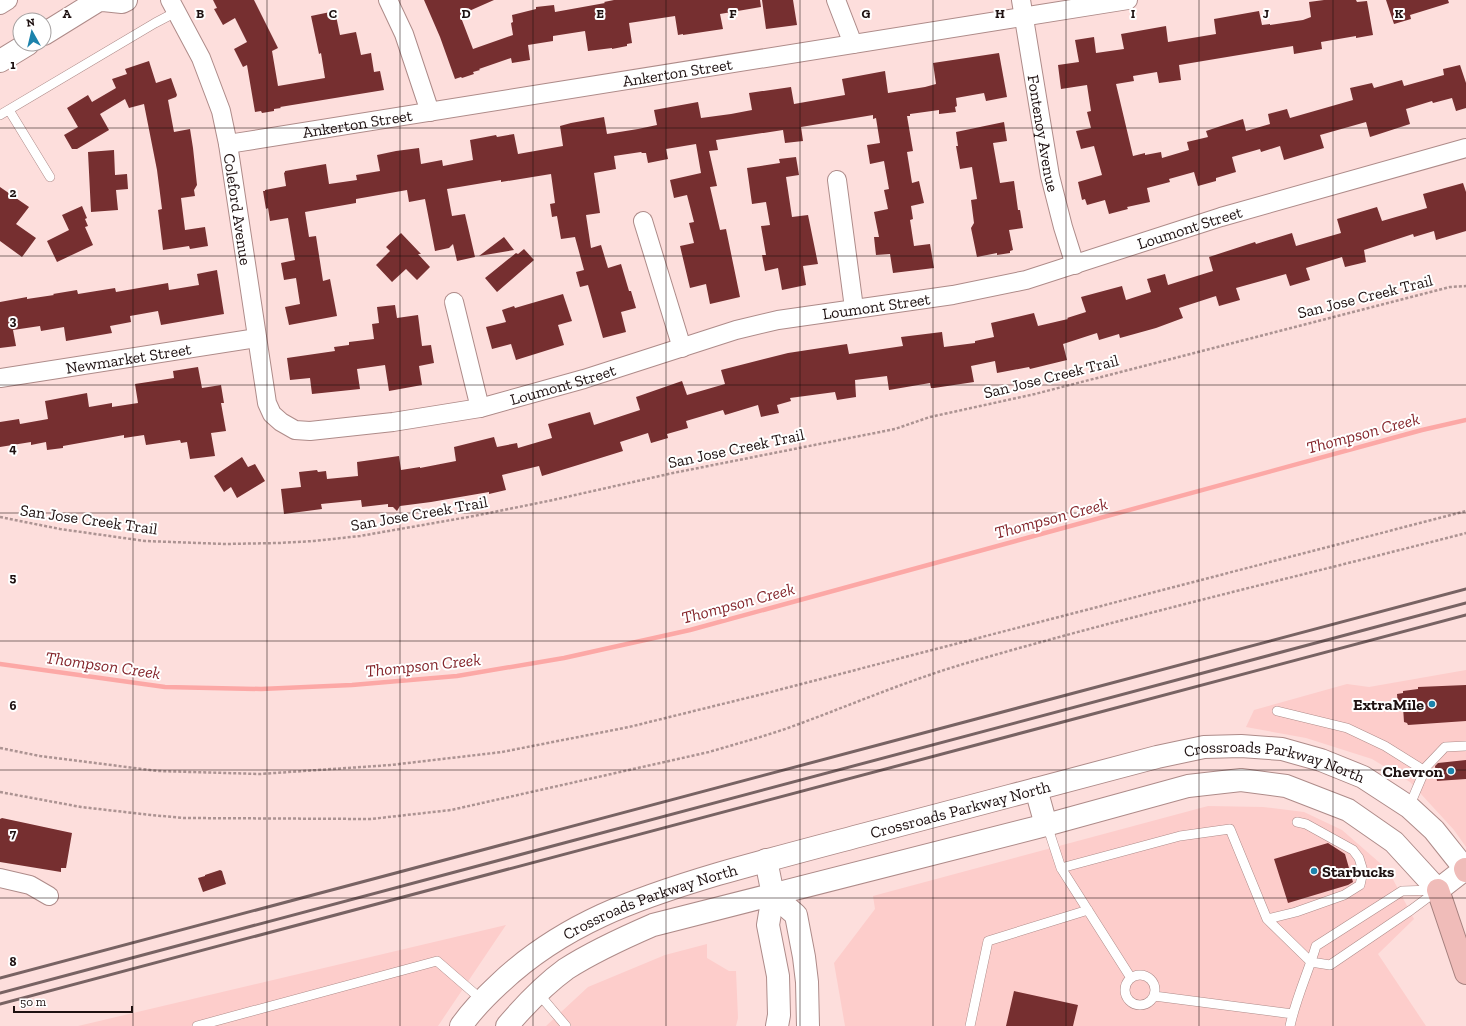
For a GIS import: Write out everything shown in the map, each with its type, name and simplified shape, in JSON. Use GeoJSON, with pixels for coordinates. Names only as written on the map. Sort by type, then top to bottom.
{"type":"FeatureCollection","features":[{"type":"Feature","properties":{"kind":"highway"},"geometry":{"type":"LineString","coordinates":[[1438,890],[1466,973]]}},
{"type":"Feature","properties":{"kind":"street"},"geometry":{"type":"LineString","coordinates":[[0,5],[8,0]]}},
{"type":"Feature","properties":{"kind":"street"},"geometry":{"type":"LineString","coordinates":[[52,29],[99,0]]}},
{"type":"Feature","properties":{"kind":"street"},"geometry":{"type":"LineString","coordinates":[[103,0],[122,2],[126,0]]}},
{"type":"Feature","properties":{"kind":"street"},"geometry":{"type":"LineString","coordinates":[[388,0],[404,34],[430,112]]}},
{"type":"Feature","properties":{"kind":"street"},"geometry":{"type":"LineString","coordinates":[[836,0],[853,44]]}},
{"type":"Feature","properties":{"kind":"street","name":"Ankerton Street"},"geometry":{"type":"LineString","coordinates":[[228,144],[853,44],[1023,9],[1128,0]]}},
{"type":"Feature","properties":{"kind":"street","name":"Coleford Avenue"},"geometry":{"type":"LineString","coordinates":[[173,6],[201,58],[220,110],[228,144],[266,403],[272,414],[281,422]]}},
{"type":"Feature","properties":{"kind":"street","name":"Fontenoy Avenue"},"geometry":{"type":"LineString","coordinates":[[1023,9],[1050,176],[1063,227],[1075,265]]}},
{"type":"Feature","properties":{"kind":"street"},"geometry":{"type":"LineString","coordinates":[[0,61],[15,52]]}},
{"type":"Feature","properties":{"kind":"street","name":"Loumont Street"},"geometry":{"type":"LineString","coordinates":[[281,422],[295,430],[310,431],[394,422],[480,408],[584,379],[736,330],[778,320],[982,289],[1026,280],[1228,215],[1466,148]]}},
{"type":"Feature","properties":{"kind":"street"},"geometry":{"type":"LineString","coordinates":[[837,180],[854,308]]}},
{"type":"Feature","properties":{"kind":"street"},"geometry":{"type":"LineString","coordinates":[[643,221],[682,348]]}},
{"type":"Feature","properties":{"kind":"street"},"geometry":{"type":"LineString","coordinates":[[454,302],[480,408]]}},
{"type":"Feature","properties":{"kind":"street","name":"Newmarket Street"},"geometry":{"type":"LineString","coordinates":[[0,378],[257,338]]}},
{"type":"Feature","properties":{"kind":"street","name":"Crossroads Parkway North"},"geometry":{"type":"LineString","coordinates":[[461,1026],[482,1000],[515,968],[574,928],[608,912],[678,886],[766,860],[1157,757],[1204,747],[1241,746],[1282,749],[1321,760],[1363,777],[1410,807],[1434,830],[1466,870]]}},
{"type":"Feature","properties":{"kind":"street","name":"Crossroads Parkway North"},"geometry":{"type":"LineString","coordinates":[[507,1026],[538,993],[565,970],[620,939],[653,925],[1046,825],[1188,786],[1241,780],[1286,786],[1348,810],[1394,842],[1438,890]]}},
{"type":"Feature","properties":{"kind":"street"},"geometry":{"type":"LineString","coordinates":[[1036,789],[1046,825]]}},
{"type":"Feature","properties":{"kind":"street"},"geometry":{"type":"LineString","coordinates":[[766,860],[773,895],[768,925],[778,976],[779,1015],[777,1026]]}},
{"type":"Feature","properties":{"kind":"street"},"geometry":{"type":"LineString","coordinates":[[1438,890],[1466,870]]}},
{"type":"Feature","properties":{"kind":"street"},"geometry":{"type":"LineString","coordinates":[[0,878],[30,885],[49,896]]}},
{"type":"Feature","properties":{"kind":"street"},"geometry":{"type":"LineString","coordinates":[[773,895],[796,915],[807,982],[808,1026]]}},
{"type":"Feature","properties":{"kind":"street"},"geometry":{"type":"LineString","coordinates":[[524,962],[538,993]]}},
{"type":"Feature","properties":{"kind":"lane"},"geometry":{"type":"LineString","coordinates":[[0,116],[155,23],[173,6]]}},
{"type":"Feature","properties":{"kind":"lane"},"geometry":{"type":"LineString","coordinates":[[9,110],[50,176]]}},
{"type":"Feature","properties":{"kind":"lane"},"geometry":{"type":"LineString","coordinates":[[1277,711],[1348,728],[1386,746],[1425,771]]}},
{"type":"Feature","properties":{"kind":"lane"},"geometry":{"type":"LineString","coordinates":[[1410,807],[1426,767],[1445,747],[1466,746]]}},
{"type":"Feature","properties":{"kind":"lane"},"geometry":{"type":"LineString","coordinates":[[1268,919],[1296,912],[1344,895],[1360,884],[1363,871],[1359,858],[1353,850],[1306,824],[1297,822]]}},
{"type":"Feature","properties":{"kind":"lane"},"geometry":{"type":"LineString","coordinates":[[1046,825],[1061,868],[1131,978]]}},
{"type":"Feature","properties":{"kind":"lane"},"geometry":{"type":"LineString","coordinates":[[1061,868],[1180,836],[1230,829],[1268,919],[1311,962],[1330,965],[1438,890]]}},
{"type":"Feature","properties":{"kind":"lane"},"geometry":{"type":"LineString","coordinates":[[1290,1026],[1316,946],[1402,891],[1438,890]]}},
{"type":"Feature","properties":{"kind":"lane"},"geometry":{"type":"LineString","coordinates":[[970,1026],[988,941],[1088,910]]}},
{"type":"Feature","properties":{"kind":"lane"},"geometry":{"type":"LineString","coordinates":[[197,1026],[437,960],[482,1000]]}},
{"type":"Feature","properties":{"kind":"lane"},"geometry":{"type":"LineString","coordinates":[[1140,975],[1149,978],[1155,986],[1154,996],[1151,1000],[1143,1005],[1133,1003],[1126,996],[1125,991],[1131,978],[1140,975]]}},
{"type":"Feature","properties":{"kind":"lane"},"geometry":{"type":"LineString","coordinates":[[538,993],[566,1026]]}},
{"type":"Feature","properties":{"kind":"lane"},"geometry":{"type":"LineString","coordinates":[[1154,996],[1293,1014]]}},
{"type":"Feature","properties":{"kind":"path","name":"San Jose Creek Trail"},"geometry":{"type":"LineString","coordinates":[[0,517],[60,529],[145,541],[226,544],[279,544],[322,540],[430,525],[553,500],[673,473],[895,428],[930,417],[1042,392],[1450,287],[1466,286]]}},
{"type":"Feature","properties":{"kind":"path"},"geometry":{"type":"LineString","coordinates":[[0,748],[40,756],[158,771],[260,774],[391,765],[502,752],[629,727],[752,697],[1466,511]]}},
{"type":"Feature","properties":{"kind":"path"},"geometry":{"type":"LineString","coordinates":[[0,792],[46,802],[88,808],[184,818],[371,820],[451,810],[709,752],[788,728],[894,687],[959,665],[1191,602],[1324,570],[1466,533]]}},
{"type":"Feature","properties":{"kind":"shaded area"},"geometry":{"type":"Polygon","coordinates":[[[1466,670],[1466,847],[1454,830],[1410,782],[1372,759],[1306,738],[1246,727],[1254,710],[1347,684],[1369,687],[1466,670]]]}},
{"type":"Feature","properties":{"kind":"shaded area"},"geometry":{"type":"Polygon","coordinates":[[[1208,806],[1263,807],[1304,812],[1342,830],[1388,870],[1414,919],[1378,954],[1426,1026],[845,1026],[834,963],[875,909],[873,896],[1208,806]]]}},
{"type":"Feature","properties":{"kind":"shaded area"},"geometry":{"type":"Polygon","coordinates":[[[506,925],[438,1026],[78,1026],[506,925]]]}},
{"type":"Feature","properties":{"kind":"shaded area"},"geometry":{"type":"Polygon","coordinates":[[[707,944],[707,958],[729,971],[736,971],[738,1018],[736,1026],[546,1026],[588,987],[665,955],[707,944]]]}},
{"type":"Feature","properties":{"kind":"building"},"geometry":{"type":"Polygon","coordinates":[[[213,0],[254,0],[278,48],[272,51],[278,86],[325,78],[321,53],[319,54],[311,16],[335,11],[340,35],[356,32],[361,55],[371,53],[374,72],[380,71],[384,90],[280,107],[281,108],[274,109],[274,111],[262,113],[261,111],[255,112],[247,65],[243,67],[234,49],[247,42],[235,18],[223,25],[214,9],[217,8],[213,0]]]}},
{"type":"Feature","properties":{"kind":"building"},"geometry":{"type":"Polygon","coordinates":[[[424,0],[494,0],[460,15],[473,49],[513,35],[511,23],[513,22],[512,15],[536,9],[536,7],[554,5],[555,12],[614,0],[760,0],[761,7],[720,14],[723,29],[683,35],[678,35],[675,16],[629,23],[632,43],[627,44],[627,46],[612,49],[588,51],[585,31],[553,36],[553,41],[528,45],[530,60],[512,63],[511,58],[479,69],[480,70],[473,72],[474,74],[455,79],[440,37],[424,0]]]}},
{"type":"Feature","properties":{"kind":"building"},"geometry":{"type":"Polygon","coordinates":[[[762,0],[793,0],[797,25],[766,29],[762,0]]]}},
{"type":"Feature","properties":{"kind":"building"},"geometry":{"type":"Polygon","coordinates":[[[1324,0],[1356,0],[1357,2],[1367,1],[1373,35],[1356,38],[1356,36],[1321,42],[1322,49],[1294,54],[1293,46],[1179,65],[1181,80],[1159,83],[1157,72],[1133,76],[1134,81],[1116,84],[1133,156],[1145,153],[1145,155],[1161,152],[1162,158],[1189,150],[1187,142],[1208,137],[1206,131],[1243,119],[1246,131],[1270,124],[1268,114],[1287,109],[1290,118],[1353,100],[1350,88],[1372,83],[1374,88],[1402,80],[1404,86],[1444,75],[1443,69],[1460,65],[1466,83],[1466,108],[1456,111],[1452,98],[1433,103],[1432,101],[1406,109],[1410,124],[1370,137],[1366,122],[1320,135],[1324,148],[1284,160],[1280,146],[1261,152],[1260,149],[1232,157],[1236,172],[1216,178],[1216,181],[1198,186],[1194,172],[1169,179],[1170,182],[1147,188],[1150,202],[1127,207],[1128,209],[1109,214],[1105,200],[1087,205],[1085,199],[1082,200],[1078,182],[1102,175],[1094,146],[1081,149],[1076,131],[1091,128],[1087,112],[1091,111],[1087,85],[1061,89],[1058,65],[1079,62],[1075,40],[1094,37],[1096,53],[1124,49],[1121,34],[1166,26],[1168,42],[1216,34],[1214,19],[1259,11],[1262,25],[1303,20],[1311,17],[1309,2],[1324,0]]]}},
{"type":"Feature","properties":{"kind":"building"},"geometry":{"type":"Polygon","coordinates":[[[1386,0],[1448,0],[1449,3],[1410,15],[1411,19],[1394,24],[1386,0]]]}},
{"type":"Feature","properties":{"kind":"building"},"geometry":{"type":"Polygon","coordinates":[[[999,53],[1007,97],[986,101],[984,93],[956,98],[956,112],[939,114],[939,110],[910,114],[910,116],[907,116],[913,151],[907,152],[912,183],[919,181],[924,203],[911,206],[913,219],[910,220],[914,246],[930,244],[934,268],[893,273],[890,254],[876,255],[874,237],[879,237],[874,212],[888,209],[884,190],[889,189],[884,161],[870,164],[867,145],[880,143],[876,118],[873,119],[873,115],[801,127],[803,141],[785,143],[783,130],[716,140],[718,150],[709,151],[717,186],[710,187],[720,230],[726,229],[740,297],[710,304],[706,284],[690,288],[680,246],[694,243],[689,223],[694,222],[687,195],[674,198],[670,180],[701,173],[696,144],[666,149],[668,159],[648,163],[646,153],[641,152],[614,156],[616,169],[594,173],[600,213],[586,215],[591,248],[601,245],[608,268],[621,264],[636,308],[621,312],[626,332],[603,338],[588,285],[580,287],[576,272],[584,270],[575,237],[561,239],[557,216],[552,217],[550,204],[555,203],[551,174],[447,189],[452,216],[465,214],[475,257],[457,261],[453,244],[449,248],[435,251],[425,199],[409,202],[407,190],[356,199],[356,203],[305,212],[309,237],[316,236],[323,281],[330,279],[337,316],[289,325],[285,307],[300,304],[296,278],[284,280],[281,263],[295,260],[288,218],[270,221],[263,191],[286,186],[285,171],[326,164],[329,184],[357,180],[356,175],[380,171],[377,155],[419,148],[421,164],[442,160],[443,166],[473,160],[470,140],[496,135],[497,137],[514,134],[518,154],[563,146],[560,126],[571,123],[604,117],[607,134],[638,129],[657,125],[654,110],[698,102],[701,118],[731,114],[752,110],[749,93],[791,87],[794,104],[845,95],[842,79],[885,71],[888,93],[925,87],[936,84],[933,63],[999,53]]]}},
{"type":"Feature","properties":{"kind":"building"},"geometry":{"type":"Polygon","coordinates":[[[149,61],[156,83],[171,78],[177,95],[176,97],[168,100],[174,132],[190,129],[197,185],[194,190],[195,196],[181,198],[185,230],[205,227],[208,246],[190,249],[189,246],[163,250],[158,210],[162,209],[157,170],[144,104],[129,108],[125,99],[100,114],[109,130],[77,149],[72,149],[64,135],[78,127],[67,108],[88,95],[92,102],[116,88],[112,79],[127,74],[125,69],[149,61]]]}},
{"type":"Feature","properties":{"kind":"building"},"geometry":{"type":"Polygon","coordinates":[[[1004,122],[1007,141],[993,143],[1000,183],[1014,181],[1018,210],[1020,210],[1023,228],[1009,230],[1013,250],[1010,251],[1010,253],[997,255],[997,253],[977,257],[971,228],[974,223],[971,200],[977,199],[972,167],[960,169],[956,146],[958,146],[956,132],[1004,122]]]}},
{"type":"Feature","properties":{"kind":"building"},"geometry":{"type":"Polygon","coordinates":[[[114,150],[115,175],[127,174],[128,189],[116,190],[118,210],[91,212],[88,152],[114,150]]]}},
{"type":"Feature","properties":{"kind":"building"},"geometry":{"type":"Polygon","coordinates":[[[796,157],[799,175],[786,177],[792,217],[808,215],[818,264],[803,266],[806,285],[782,290],[778,268],[765,271],[762,255],[766,255],[761,226],[770,225],[766,202],[752,204],[747,168],[780,163],[779,159],[796,157]]]}},
{"type":"Feature","properties":{"kind":"building"},"geometry":{"type":"Polygon","coordinates":[[[1463,183],[1466,192],[1466,231],[1436,240],[1434,231],[1414,237],[1413,234],[1364,250],[1366,262],[1345,267],[1342,257],[1306,268],[1310,280],[1290,286],[1286,274],[1236,288],[1240,300],[1219,306],[1216,296],[1179,308],[1183,318],[1156,328],[1120,338],[1119,334],[1099,340],[1097,333],[1063,344],[1067,360],[1030,369],[1029,367],[997,373],[995,361],[971,366],[974,382],[934,388],[931,388],[930,383],[889,390],[887,376],[855,380],[856,397],[837,400],[835,392],[790,398],[791,401],[777,405],[779,413],[761,417],[758,405],[725,415],[723,410],[686,421],[688,428],[667,434],[668,438],[651,443],[648,433],[620,442],[623,451],[542,476],[539,466],[502,475],[506,490],[489,494],[489,492],[400,506],[397,511],[393,507],[388,507],[388,504],[362,507],[361,500],[321,504],[322,509],[284,514],[281,489],[301,487],[299,472],[317,470],[318,472],[326,471],[327,479],[358,476],[357,462],[399,456],[401,470],[420,468],[456,461],[454,447],[494,437],[497,447],[517,443],[518,448],[552,438],[548,424],[590,412],[594,425],[640,410],[636,397],[682,381],[687,395],[725,384],[721,370],[788,353],[847,344],[849,354],[903,346],[901,337],[942,332],[944,347],[975,343],[975,341],[994,337],[991,323],[1034,313],[1038,326],[1068,319],[1067,318],[1086,312],[1081,297],[1122,286],[1126,300],[1151,292],[1147,279],[1165,274],[1168,285],[1213,271],[1209,257],[1255,242],[1256,244],[1292,233],[1296,246],[1341,233],[1337,219],[1377,207],[1382,221],[1427,208],[1423,194],[1463,183]]]}},
{"type":"Feature","properties":{"kind":"building"},"geometry":{"type":"Polygon","coordinates":[[[0,187],[29,207],[16,224],[36,238],[22,257],[0,241],[0,187]]]}},
{"type":"Feature","properties":{"kind":"building"},"geometry":{"type":"Polygon","coordinates":[[[82,206],[87,218],[85,219],[88,226],[85,227],[93,245],[57,262],[47,241],[69,230],[62,215],[82,206]]]}},
{"type":"Feature","properties":{"kind":"building"},"geometry":{"type":"Polygon","coordinates":[[[401,233],[421,254],[418,254],[430,267],[417,280],[406,269],[392,282],[376,265],[390,251],[386,247],[401,233]]]}},
{"type":"Feature","properties":{"kind":"building"},"geometry":{"type":"Polygon","coordinates":[[[504,237],[514,250],[479,256],[504,237]]]}},
{"type":"Feature","properties":{"kind":"building"},"geometry":{"type":"Polygon","coordinates":[[[524,249],[534,260],[497,292],[485,278],[516,253],[518,254],[524,249]]]}},
{"type":"Feature","properties":{"kind":"building"},"geometry":{"type":"Polygon","coordinates":[[[217,270],[224,314],[161,325],[158,311],[130,316],[131,322],[110,326],[112,333],[66,341],[64,327],[41,331],[40,326],[13,330],[16,346],[0,348],[0,302],[27,297],[27,299],[54,295],[53,294],[77,290],[78,294],[115,288],[116,292],[168,283],[169,290],[199,285],[197,274],[217,270]]]}},
{"type":"Feature","properties":{"kind":"building"},"geometry":{"type":"Polygon","coordinates":[[[563,294],[572,321],[558,325],[564,345],[516,360],[511,344],[492,349],[486,327],[506,322],[502,310],[514,306],[515,308],[563,294]]]}},
{"type":"Feature","properties":{"kind":"building"},"geometry":{"type":"Polygon","coordinates":[[[395,305],[397,318],[418,315],[422,346],[431,345],[434,363],[419,366],[422,385],[389,391],[385,365],[357,369],[360,389],[312,394],[310,378],[290,380],[287,358],[335,351],[334,347],[349,345],[349,342],[374,339],[372,324],[379,323],[377,307],[395,305]]]}},
{"type":"Feature","properties":{"kind":"building"},"geometry":{"type":"Polygon","coordinates":[[[198,367],[202,388],[221,385],[224,403],[221,403],[226,431],[211,433],[215,456],[190,459],[187,442],[181,443],[180,440],[146,445],[144,435],[124,438],[124,435],[47,450],[46,442],[31,445],[31,442],[0,447],[0,422],[19,419],[20,424],[48,419],[45,401],[87,393],[89,407],[112,403],[112,407],[138,403],[135,384],[174,378],[173,371],[198,367]]]}},
{"type":"Feature","properties":{"kind":"building"},"geometry":{"type":"Polygon","coordinates":[[[242,457],[248,467],[255,464],[265,481],[237,498],[231,487],[224,492],[214,476],[242,457]]]}},
{"type":"Feature","properties":{"kind":"building","name":"ExtraMile"},"geometry":{"type":"Polygon","coordinates":[[[1466,685],[1466,721],[1408,725],[1404,722],[1403,707],[1398,708],[1397,694],[1403,693],[1403,691],[1418,689],[1418,687],[1466,685]]]}},
{"type":"Feature","properties":{"kind":"building","name":"Chevron"},"geometry":{"type":"Polygon","coordinates":[[[1466,760],[1466,779],[1437,781],[1435,766],[1438,763],[1466,760]]]}},
{"type":"Feature","properties":{"kind":"building"},"geometry":{"type":"Polygon","coordinates":[[[2,818],[72,833],[66,868],[61,868],[61,872],[0,862],[0,819],[2,818]]]}},
{"type":"Feature","properties":{"kind":"building","name":"Starbucks"},"geometry":{"type":"Polygon","coordinates":[[[1328,843],[1345,854],[1353,882],[1348,885],[1288,903],[1274,859],[1328,843]]]}},
{"type":"Feature","properties":{"kind":"building"},"geometry":{"type":"Polygon","coordinates":[[[220,870],[222,871],[226,884],[203,892],[198,878],[220,870]]]}},
{"type":"Feature","properties":{"kind":"building"},"geometry":{"type":"Polygon","coordinates":[[[1014,991],[1078,1005],[1073,1026],[1006,1026],[1014,991]]]}},
{"type":"Feature","properties":{"kind":"waterway","name":"Thompson Creek"},"geometry":{"type":"LineString","coordinates":[[0,664],[165,687],[261,689],[352,685],[457,676],[564,658],[690,630],[1422,430],[1466,420]]}},
{"type":"Feature","properties":{"kind":"railway"},"geometry":{"type":"LineString","coordinates":[[0,978],[1466,589]]}},
{"type":"Feature","properties":{"kind":"railway"},"geometry":{"type":"LineString","coordinates":[[0,993],[1466,603]]}},
{"type":"Feature","properties":{"kind":"railway"},"geometry":{"type":"LineString","coordinates":[[0,1004],[1466,615]]}},
{"type":"Feature","properties":{"kind":"place","name":"ExtraMile"},"geometry":{"type":"Point","coordinates":[1432,704]}},
{"type":"Feature","properties":{"kind":"place","name":"Chevron"},"geometry":{"type":"Point","coordinates":[1451,771]}},
{"type":"Feature","properties":{"kind":"place","name":"Starbucks"},"geometry":{"type":"Point","coordinates":[1314,871]}}]}
